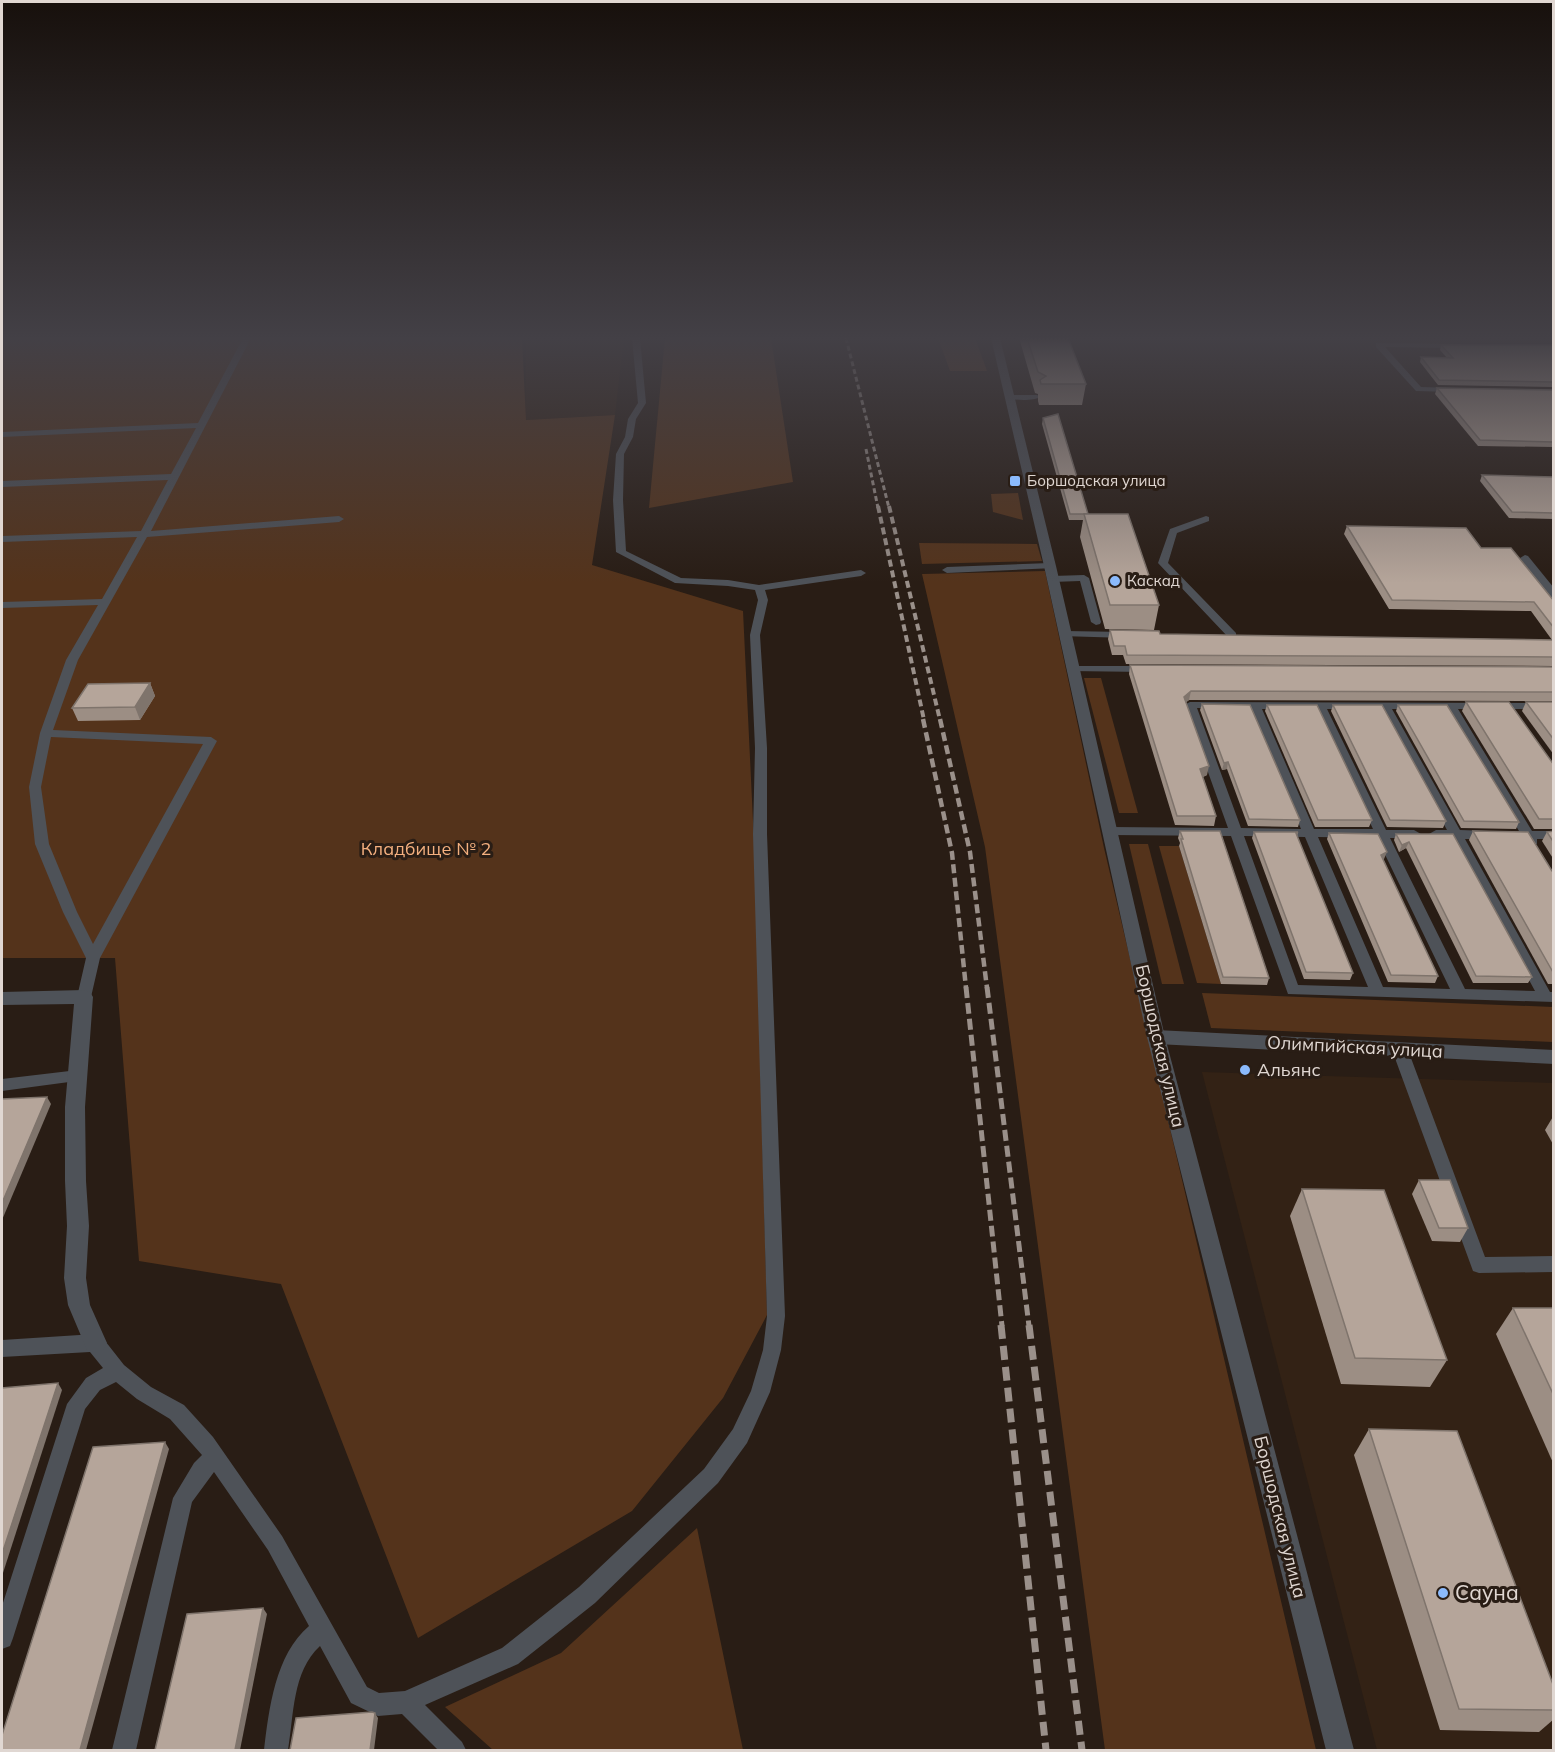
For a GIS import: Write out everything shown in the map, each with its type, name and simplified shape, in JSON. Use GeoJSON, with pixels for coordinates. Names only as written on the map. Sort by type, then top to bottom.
{"type":"FeatureCollection","features":[{"type":"Feature","properties":{"kind":"street","name":"Боршодская улица"},"geometry":{"type":"LineString","coordinates":[[1015,420],[1156,1037],[1340,1750]]}},
{"type":"Feature","properties":{"kind":"street"},"geometry":{"type":"LineString","coordinates":[[2,999],[84,997],[76,1055],[78,1076],[74,1112],[78,1232],[73,1269],[78,1304],[96,1343]]}},
{"type":"Feature","properties":{"kind":"street","name":"Олимпийская улица"},"geometry":{"type":"LineString","coordinates":[[1156,1037],[1554,1057]]}},
{"type":"Feature","properties":{"kind":"lane"},"geometry":{"type":"LineString","coordinates":[[93,958],[69,912],[42,844],[35,787],[46,733],[72,660],[144,534],[204,420]]}},
{"type":"Feature","properties":{"kind":"lane"},"geometry":{"type":"LineString","coordinates":[[632,420],[629,438],[620,454],[618,500],[621,552],[679,581],[728,583],[759,588],[861,573]]}},
{"type":"Feature","properties":{"kind":"lane"},"geometry":{"type":"LineString","coordinates":[[2,434],[201,425]]}},
{"type":"Feature","properties":{"kind":"lane"},"geometry":{"type":"LineString","coordinates":[[2,484],[174,477]]}},
{"type":"Feature","properties":{"kind":"lane"},"geometry":{"type":"LineString","coordinates":[[2,539],[144,534],[339,519]]}},
{"type":"Feature","properties":{"kind":"lane"},"geometry":{"type":"LineString","coordinates":[[1206,519],[1173,531],[1163,563],[1232,635]]}},
{"type":"Feature","properties":{"kind":"lane"},"geometry":{"type":"LineString","coordinates":[[1525,558],[1554,596]]}},
{"type":"Feature","properties":{"kind":"lane"},"geometry":{"type":"LineString","coordinates":[[947,570],[1051,573],[1084,578],[1096,622]]}},
{"type":"Feature","properties":{"kind":"lane"},"geometry":{"type":"LineString","coordinates":[[2,1348],[96,1343],[117,1371],[144,1393],[177,1412],[215,1457],[275,1543],[359,1695],[378,1705],[406,1702],[510,1656],[587,1595],[711,1476],[740,1436],[760,1392],[772,1350],[776,1316],[760,834],[761,748],[755,635],[764,600],[759,588]]}},
{"type":"Feature","properties":{"kind":"lane"},"geometry":{"type":"LineString","coordinates":[[2,605],[104,602]]}},
{"type":"Feature","properties":{"kind":"lane"},"geometry":{"type":"LineString","coordinates":[[1065,634],[1141,635]]}},
{"type":"Feature","properties":{"kind":"lane"},"geometry":{"type":"LineString","coordinates":[[1073,669],[1155,669]]}},
{"type":"Feature","properties":{"kind":"lane"},"geometry":{"type":"LineString","coordinates":[[1550,997],[1293,990],[1190,705],[1450,706],[1513,710],[1554,706]]}},
{"type":"Feature","properties":{"kind":"lane"},"geometry":{"type":"LineString","coordinates":[[1255,705],[1378,992]]}},
{"type":"Feature","properties":{"kind":"lane"},"geometry":{"type":"LineString","coordinates":[[1320,706],[1460,995]]}},
{"type":"Feature","properties":{"kind":"lane"},"geometry":{"type":"LineString","coordinates":[[1385,706],[1550,997]]}},
{"type":"Feature","properties":{"kind":"lane"},"geometry":{"type":"LineString","coordinates":[[1450,706],[1541,855]]}},
{"type":"Feature","properties":{"kind":"lane"},"geometry":{"type":"LineString","coordinates":[[46,733],[211,741],[93,958],[84,997]]}},
{"type":"Feature","properties":{"kind":"lane"},"geometry":{"type":"LineString","coordinates":[[1110,831],[1554,835]]}},
{"type":"Feature","properties":{"kind":"lane"},"geometry":{"type":"LineString","coordinates":[[1400,1050],[1479,1265],[1554,1264]]}},
{"type":"Feature","properties":{"kind":"lane"},"geometry":{"type":"LineString","coordinates":[[2,1085],[78,1076]]}},
{"type":"Feature","properties":{"kind":"lane"},"geometry":{"type":"LineString","coordinates":[[2,1638],[77,1404],[93,1384],[117,1371]]}},
{"type":"Feature","properties":{"kind":"lane"},"geometry":{"type":"LineString","coordinates":[[124,1750],[183,1498],[201,1470],[215,1457]]}},
{"type":"Feature","properties":{"kind":"lane"},"geometry":{"type":"LineString","coordinates":[[276,1750],[296,1656],[305,1643],[322,1629]]}},
{"type":"Feature","properties":{"kind":"lane"},"geometry":{"type":"LineString","coordinates":[[406,1702],[454,1750]]}},
{"type":"Feature","properties":{"kind":"shaded area"},"geometry":{"type":"Polygon","coordinates":[[[1202,1072],[1553,1083],[1553,1750],[1377,1750],[1202,1072]]]}},
{"type":"Feature","properties":{"kind":"green space","name":"Кладбище № 2"},"geometry":{"type":"Polygon","coordinates":[[[2,420],[614,420],[592,565],[743,611],[755,863],[767,1315],[723,1398],[632,1511],[418,1638],[281,1284],[139,1261],[115,958],[2,958],[2,420]]]}},
{"type":"Feature","properties":{"kind":"green space"},"geometry":{"type":"Polygon","coordinates":[[[657,420],[783,420],[793,482],[649,508],[657,420]]]}},
{"type":"Feature","properties":{"kind":"green space"},"geometry":{"type":"Polygon","coordinates":[[[1018,493],[1023,520],[993,512],[991,494],[1018,493]]]}},
{"type":"Feature","properties":{"kind":"green space"},"geometry":{"type":"Polygon","coordinates":[[[919,543],[1037,544],[1042,561],[922,564],[919,543]]]}},
{"type":"Feature","properties":{"kind":"green space"},"geometry":{"type":"Polygon","coordinates":[[[1045,571],[1104,848],[1316,1750],[1105,1750],[985,847],[922,574],[1045,571]]]}},
{"type":"Feature","properties":{"kind":"green space"},"geometry":{"type":"Polygon","coordinates":[[[1084,678],[1101,678],[1138,813],[1119,813],[1084,678]]]}},
{"type":"Feature","properties":{"kind":"green space"},"geometry":{"type":"Polygon","coordinates":[[[1129,844],[1148,844],[1184,984],[1162,984],[1129,844]]]}},
{"type":"Feature","properties":{"kind":"green space"},"geometry":{"type":"Polygon","coordinates":[[[1159,846],[1179,846],[1221,984],[1197,983],[1159,846]]]}},
{"type":"Feature","properties":{"kind":"green space"},"geometry":{"type":"Polygon","coordinates":[[[1202,993],[1553,1007],[1553,1042],[1211,1028],[1202,993]]]}},
{"type":"Feature","properties":{"kind":"green space"},"geometry":{"type":"Polygon","coordinates":[[[697,1528],[743,1750],[493,1750],[445,1707],[561,1653],[697,1528]]]}},
{"type":"Feature","properties":{"kind":"building"},"geometry":{"type":"Polygon","coordinates":[[[1043,420],[1060,420],[1088,514],[1070,514],[1043,420]]]}},
{"type":"Feature","properties":{"kind":"building"},"geometry":{"type":"Polygon","coordinates":[[[1463,420],[1554,420],[1554,442],[1480,440],[1463,420]]]}},
{"type":"Feature","properties":{"kind":"building"},"geometry":{"type":"Polygon","coordinates":[[[1482,475],[1554,477],[1554,513],[1512,512],[1482,475]]]}},
{"type":"Feature","properties":{"kind":"building"},"geometry":{"type":"Polygon","coordinates":[[[1084,514],[1128,514],[1159,605],[1110,605],[1084,514]]]}},
{"type":"Feature","properties":{"kind":"building"},"geometry":{"type":"Polygon","coordinates":[[[1347,526],[1466,528],[1481,548],[1511,548],[1554,601],[1554,628],[1534,602],[1392,600],[1347,526]]]}},
{"type":"Feature","properties":{"kind":"building"},"geometry":{"type":"Polygon","coordinates":[[[1110,630],[1159,631],[1160,634],[1554,640],[1554,657],[1127,655],[1125,646],[1114,646],[1110,630]]]}},
{"type":"Feature","properties":{"kind":"building"},"geometry":{"type":"Polygon","coordinates":[[[1130,665],[1554,667],[1554,692],[1191,691],[1184,697],[1209,766],[1200,769],[1216,816],[1177,816],[1130,665]]]}},
{"type":"Feature","properties":{"kind":"building"},"geometry":{"type":"Polygon","coordinates":[[[150,683],[135,707],[72,708],[88,684],[150,683]]]}},
{"type":"Feature","properties":{"kind":"building"},"geometry":{"type":"Polygon","coordinates":[[[1466,702],[1509,702],[1554,765],[1554,819],[1539,819],[1466,702]]]}},
{"type":"Feature","properties":{"kind":"building"},"geometry":{"type":"Polygon","coordinates":[[[1526,702],[1554,702],[1554,740],[1526,702]]]}},
{"type":"Feature","properties":{"kind":"building"},"geometry":{"type":"Polygon","coordinates":[[[1202,704],[1250,705],[1300,820],[1249,819],[1228,762],[1224,763],[1202,704]]]}},
{"type":"Feature","properties":{"kind":"building"},"geometry":{"type":"Polygon","coordinates":[[[1267,705],[1317,705],[1372,820],[1318,820],[1267,705]]]}},
{"type":"Feature","properties":{"kind":"building"},"geometry":{"type":"Polygon","coordinates":[[[1333,705],[1382,705],[1446,821],[1390,820],[1333,705]]]}},
{"type":"Feature","properties":{"kind":"building"},"geometry":{"type":"Polygon","coordinates":[[[1398,705],[1447,705],[1519,822],[1464,821],[1398,705]]]}},
{"type":"Feature","properties":{"kind":"building"},"geometry":{"type":"Polygon","coordinates":[[[1180,831],[1220,831],[1269,978],[1223,977],[1180,831]]]}},
{"type":"Feature","properties":{"kind":"building"},"geometry":{"type":"Polygon","coordinates":[[[1473,831],[1528,832],[1554,871],[1554,974],[1473,831]]]}},
{"type":"Feature","properties":{"kind":"building"},"geometry":{"type":"Polygon","coordinates":[[[1554,831],[1554,843],[1547,832],[1554,831]]]}},
{"type":"Feature","properties":{"kind":"building"},"geometry":{"type":"Polygon","coordinates":[[[1254,832],[1298,832],[1296,833],[1353,973],[1306,972],[1254,832]]]}},
{"type":"Feature","properties":{"kind":"building"},"geometry":{"type":"Polygon","coordinates":[[[1329,833],[1378,834],[1387,852],[1381,855],[1438,976],[1391,975],[1329,833]]]}},
{"type":"Feature","properties":{"kind":"building"},"geometry":{"type":"Polygon","coordinates":[[[1396,834],[1453,834],[1532,977],[1476,976],[1409,842],[1402,845],[1396,834]]]}},
{"type":"Feature","properties":{"kind":"building"},"geometry":{"type":"Polygon","coordinates":[[[47,1097],[2,1203],[2,1099],[47,1097]]]}},
{"type":"Feature","properties":{"kind":"building"},"geometry":{"type":"Polygon","coordinates":[[[1419,1180],[1450,1180],[1468,1228],[1439,1228],[1419,1180]]]}},
{"type":"Feature","properties":{"kind":"building"},"geometry":{"type":"Polygon","coordinates":[[[1302,1189],[1384,1190],[1447,1360],[1355,1358],[1302,1189]]]}},
{"type":"Feature","properties":{"kind":"building"},"geometry":{"type":"Polygon","coordinates":[[[1513,1308],[1554,1308],[1554,1396],[1513,1308]]]}},
{"type":"Feature","properties":{"kind":"building"},"geometry":{"type":"Polygon","coordinates":[[[58,1383],[2,1554],[2,1388],[58,1383]]]}},
{"type":"Feature","properties":{"kind":"building","name":"Сауна"},"geometry":{"type":"Polygon","coordinates":[[[1369,1429],[1457,1431],[1554,1687],[1554,1710],[1459,1709],[1369,1429]]]}},
{"type":"Feature","properties":{"kind":"building"},"geometry":{"type":"Polygon","coordinates":[[[165,1442],[80,1750],[2,1750],[2,1735],[93,1447],[165,1442]]]}},
{"type":"Feature","properties":{"kind":"building"},"geometry":{"type":"Polygon","coordinates":[[[263,1608],[235,1750],[155,1750],[187,1614],[263,1608]]]}},
{"type":"Feature","properties":{"kind":"building"},"geometry":{"type":"Polygon","coordinates":[[[375,1713],[370,1750],[290,1750],[296,1718],[375,1713]]]}},
{"type":"Feature","properties":{"kind":"railway"},"geometry":{"type":"LineString","coordinates":[[867,420],[889,508]]}},
{"type":"Feature","properties":{"kind":"railway"},"geometry":{"type":"LineString","coordinates":[[866,449],[878,508]]}},
{"type":"Feature","properties":{"kind":"railway"},"geometry":{"type":"LineString","coordinates":[[878,506],[924,720]]}},
{"type":"Feature","properties":{"kind":"railway"},"geometry":{"type":"LineString","coordinates":[[889,506],[940,720]]}},
{"type":"Feature","properties":{"kind":"railway"},"geometry":{"type":"LineString","coordinates":[[923,719],[952,853],[966,988]]}},
{"type":"Feature","properties":{"kind":"railway"},"geometry":{"type":"LineString","coordinates":[[940,719],[970,852],[987,988]]}},
{"type":"Feature","properties":{"kind":"railway"},"geometry":{"type":"LineString","coordinates":[[966,987],[1002,1326]]}},
{"type":"Feature","properties":{"kind":"railway"},"geometry":{"type":"LineString","coordinates":[[987,987],[1029,1326]]}},
{"type":"Feature","properties":{"kind":"railway"},"geometry":{"type":"LineString","coordinates":[[1001,1325],[1046,1750]]}},
{"type":"Feature","properties":{"kind":"railway"},"geometry":{"type":"LineString","coordinates":[[1029,1325],[1082,1750]]}},
{"type":"Feature","properties":{"kind":"place","name":"Боршодская улица"},"geometry":{"type":"Point","coordinates":[1015,481]}},
{"type":"Feature","properties":{"kind":"place","name":"Каскад"},"geometry":{"type":"Point","coordinates":[1115,581]}},
{"type":"Feature","properties":{"kind":"place","name":"Альянс"},"geometry":{"type":"Point","coordinates":[1245,1070]}},
{"type":"Feature","properties":{"kind":"place","name":"Сауна"},"geometry":{"type":"Point","coordinates":[1443,1593]}}]}
